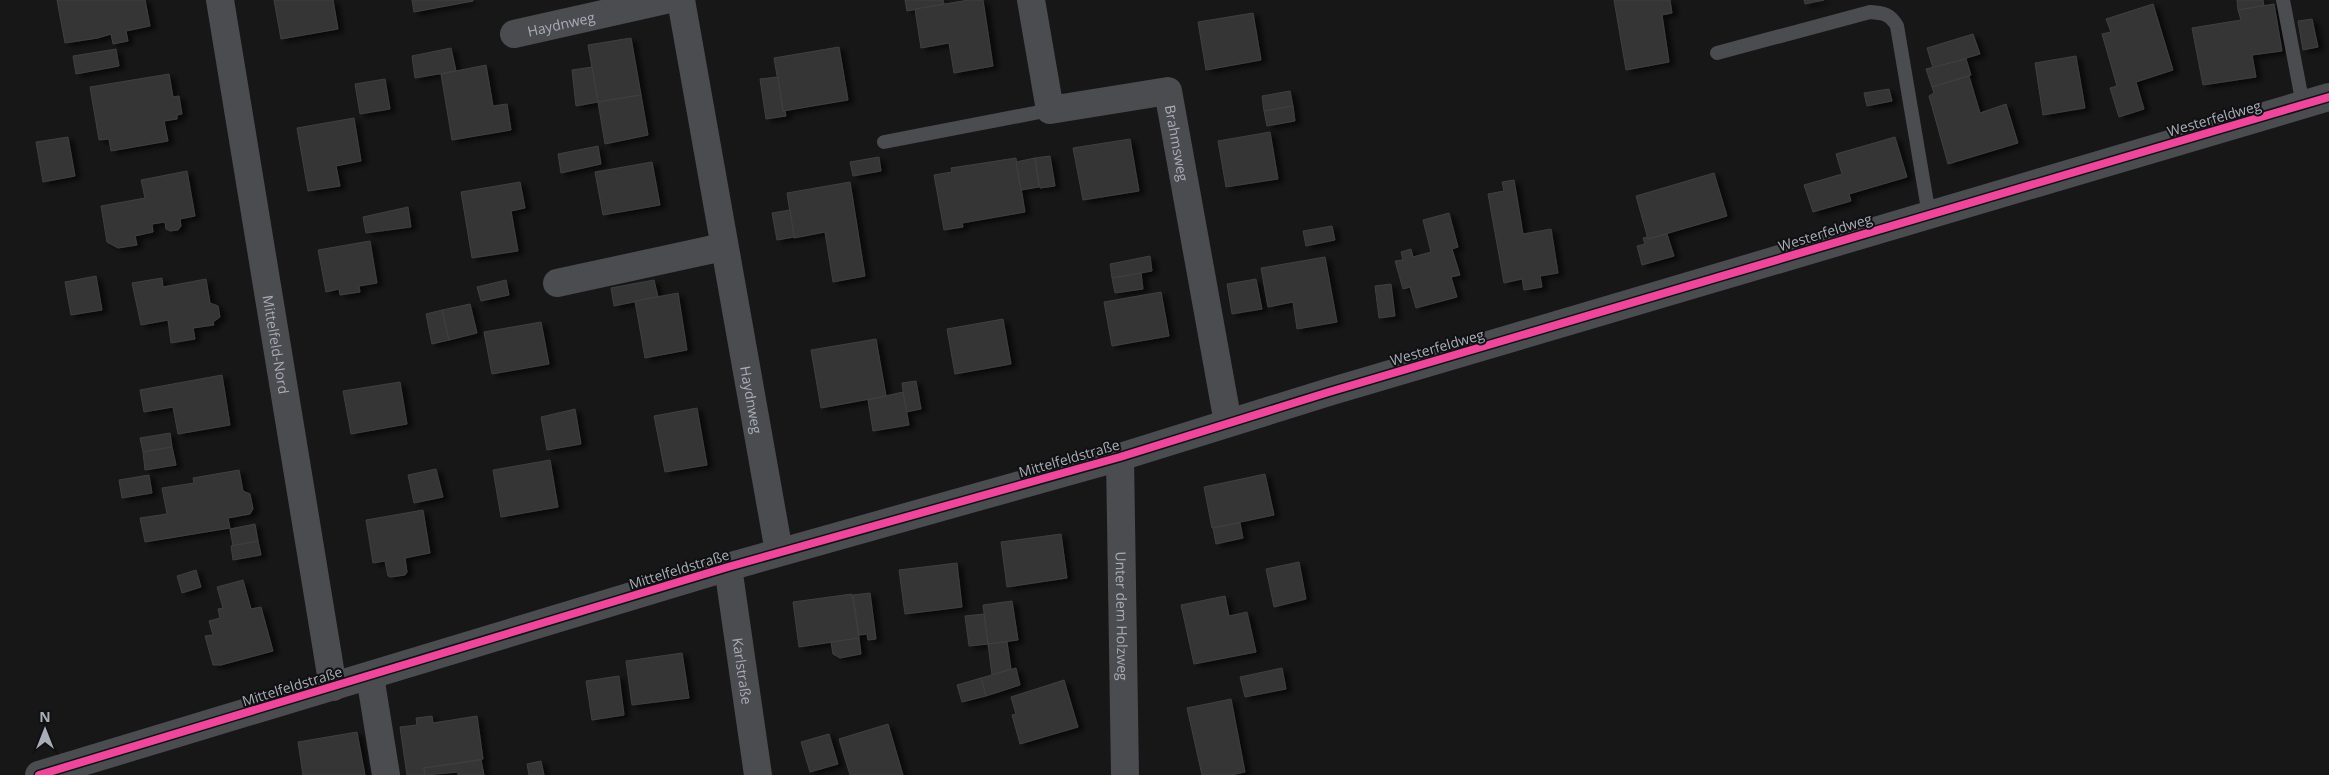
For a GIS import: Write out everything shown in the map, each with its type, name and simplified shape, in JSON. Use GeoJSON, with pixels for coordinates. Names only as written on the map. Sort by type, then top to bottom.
{"type":"FeatureCollection","features":[{"type":"Feature","properties":{"kind":"street","name":"Mittelfeld-Nord"},"geometry":{"type":"LineString","coordinates":[[220,0],[334,687]]}},
{"type":"Feature","properties":{"kind":"street","name":"Haydnweg"},"geometry":{"type":"LineString","coordinates":[[514,34],[665,0]]}},
{"type":"Feature","properties":{"kind":"street","name":"Haydnweg"},"geometry":{"type":"LineString","coordinates":[[681,0],[723,247],[779,552]]}},
{"type":"Feature","properties":{"kind":"street"},"geometry":{"type":"LineString","coordinates":[[1031,0],[1050,110]]}},
{"type":"Feature","properties":{"kind":"street","name":"Brahmsweg"},"geometry":{"type":"LineString","coordinates":[[1050,110],[1168,91],[1228,424]]}},
{"type":"Feature","properties":{"kind":"street","name":"Westerfeldweg"},"geometry":{"type":"LineString","coordinates":[[1329,392],[2329,97]]}},
{"type":"Feature","properties":{"kind":"street"},"geometry":{"type":"LineString","coordinates":[[557,283],[723,247]]}},
{"type":"Feature","properties":{"kind":"street","name":"Mittelfeldstraße"},"geometry":{"type":"LineString","coordinates":[[39,775],[728,566],[1120,457],[1329,392]]}},
{"type":"Feature","properties":{"kind":"street","name":"Unter dem Holzweg"},"geometry":{"type":"LineString","coordinates":[[1120,457],[1125,775]]}},
{"type":"Feature","properties":{"kind":"street","name":"Karlstraße"},"geometry":{"type":"LineString","coordinates":[[728,566],[758,775]]}},
{"type":"Feature","properties":{"kind":"street"},"geometry":{"type":"LineString","coordinates":[[370,676],[386,775]]}},
{"type":"Feature","properties":{"kind":"lane"},"geometry":{"type":"LineString","coordinates":[[2283,0],[2303,105]]}},
{"type":"Feature","properties":{"kind":"lane"},"geometry":{"type":"LineString","coordinates":[[1717,53],[1870,12],[1884,13],[1892,17],[1897,26],[1929,214]]}},
{"type":"Feature","properties":{"kind":"lane"},"geometry":{"type":"LineString","coordinates":[[884,142],[1050,110]]}},
{"type":"Feature","properties":{"kind":"building"},"geometry":{"type":"Polygon","coordinates":[[[57,0],[145,0],[150,26],[126,31],[128,41],[113,44],[111,34],[65,43],[57,0]]]}},
{"type":"Feature","properties":{"kind":"building"},"geometry":{"type":"Polygon","coordinates":[[[274,0],[333,0],[338,29],[281,39],[274,0]]]}},
{"type":"Feature","properties":{"kind":"building"},"geometry":{"type":"Polygon","coordinates":[[[412,0],[473,0],[473,1],[414,12],[412,0]]]}},
{"type":"Feature","properties":{"kind":"building"},"geometry":{"type":"Polygon","coordinates":[[[905,0],[943,0],[944,4],[907,11],[905,0]]]}},
{"type":"Feature","properties":{"kind":"building"},"geometry":{"type":"Polygon","coordinates":[[[969,0],[983,0],[993,66],[954,73],[949,43],[921,48],[915,9],[969,0]]]}},
{"type":"Feature","properties":{"kind":"building"},"geometry":{"type":"Polygon","coordinates":[[[1614,0],[1670,0],[1672,13],[1662,15],[1669,62],[1626,70],[1614,0]]]}},
{"type":"Feature","properties":{"kind":"building"},"geometry":{"type":"Polygon","coordinates":[[[1804,0],[1824,0],[1805,4],[1804,0]]]}},
{"type":"Feature","properties":{"kind":"building"},"geometry":{"type":"Polygon","coordinates":[[[2237,0],[2263,0],[2264,6],[2238,10],[2237,0]]]}},
{"type":"Feature","properties":{"kind":"building"},"geometry":{"type":"Polygon","coordinates":[[[2153,4],[2173,70],[2136,82],[2144,109],[2119,117],[2110,88],[2117,86],[2102,34],[2111,32],[2106,19],[2153,4]]]}},
{"type":"Feature","properties":{"kind":"building"},"geometry":{"type":"Polygon","coordinates":[[[2274,4],[2282,51],[2252,55],[2256,77],[2203,85],[2192,28],[2241,20],[2238,10],[2274,4]]]}},
{"type":"Feature","properties":{"kind":"building"},"geometry":{"type":"Polygon","coordinates":[[[1253,13],[1261,60],[1206,70],[1198,22],[1253,13]]]}},
{"type":"Feature","properties":{"kind":"building"},"geometry":{"type":"Polygon","coordinates":[[[2312,19],[2318,47],[2303,50],[2298,21],[2312,19]]]}},
{"type":"Feature","properties":{"kind":"building"},"geometry":{"type":"Polygon","coordinates":[[[1973,34],[1980,54],[1933,68],[1927,48],[1973,34]]]}},
{"type":"Feature","properties":{"kind":"building"},"geometry":{"type":"Polygon","coordinates":[[[631,38],[641,95],[598,102],[588,45],[631,38]]]}},
{"type":"Feature","properties":{"kind":"building"},"geometry":{"type":"Polygon","coordinates":[[[839,47],[848,100],[783,111],[774,58],[839,47]]]}},
{"type":"Feature","properties":{"kind":"building"},"geometry":{"type":"Polygon","coordinates":[[[451,48],[456,71],[415,78],[412,56],[451,48]]]}},
{"type":"Feature","properties":{"kind":"building"},"geometry":{"type":"Polygon","coordinates":[[[116,49],[119,66],[76,74],[73,56],[116,49]]]}},
{"type":"Feature","properties":{"kind":"building"},"geometry":{"type":"Polygon","coordinates":[[[2076,56],[2085,108],[2043,115],[2035,63],[2076,56]]]}},
{"type":"Feature","properties":{"kind":"building"},"geometry":{"type":"Polygon","coordinates":[[[1966,59],[1971,75],[1932,87],[1926,69],[1966,59]]]}},
{"type":"Feature","properties":{"kind":"building"},"geometry":{"type":"Polygon","coordinates":[[[486,65],[493,106],[507,104],[511,130],[452,140],[441,74],[486,65]]]}},
{"type":"Feature","properties":{"kind":"building"},"geometry":{"type":"Polygon","coordinates":[[[592,67],[598,102],[576,106],[572,70],[592,67]]]}},
{"type":"Feature","properties":{"kind":"building"},"geometry":{"type":"Polygon","coordinates":[[[169,74],[173,97],[179,96],[182,114],[177,115],[177,119],[164,121],[168,141],[111,151],[109,139],[99,140],[90,87],[169,74]]]}},
{"type":"Feature","properties":{"kind":"building"},"geometry":{"type":"Polygon","coordinates":[[[1969,76],[1980,113],[2006,104],[2018,143],[1948,164],[1929,96],[1934,93],[1932,87],[1969,76]]]}},
{"type":"Feature","properties":{"kind":"building"},"geometry":{"type":"Polygon","coordinates":[[[778,77],[783,111],[785,111],[786,116],[766,119],[760,79],[778,77]]]}},
{"type":"Feature","properties":{"kind":"building"},"geometry":{"type":"Polygon","coordinates":[[[385,79],[390,109],[360,114],[355,84],[385,79]]]}},
{"type":"Feature","properties":{"kind":"building"},"geometry":{"type":"Polygon","coordinates":[[[1889,89],[1892,101],[1867,106],[1864,93],[1889,89]]]}},
{"type":"Feature","properties":{"kind":"building"},"geometry":{"type":"Polygon","coordinates":[[[1290,91],[1293,106],[1264,111],[1262,96],[1290,91]]]}},
{"type":"Feature","properties":{"kind":"building"},"geometry":{"type":"Polygon","coordinates":[[[641,95],[648,135],[605,144],[598,102],[641,95]]]}},
{"type":"Feature","properties":{"kind":"building"},"geometry":{"type":"Polygon","coordinates":[[[1293,106],[1295,121],[1267,126],[1264,111],[1293,106]]]}},
{"type":"Feature","properties":{"kind":"building"},"geometry":{"type":"Polygon","coordinates":[[[354,118],[361,161],[336,166],[340,186],[308,191],[297,128],[354,118]]]}},
{"type":"Feature","properties":{"kind":"building"},"geometry":{"type":"Polygon","coordinates":[[[1270,132],[1278,179],[1226,187],[1218,141],[1270,132]]]}},
{"type":"Feature","properties":{"kind":"building"},"geometry":{"type":"Polygon","coordinates":[[[68,137],[75,176],[43,182],[36,142],[68,137]]]}},
{"type":"Feature","properties":{"kind":"building"},"geometry":{"type":"Polygon","coordinates":[[[1895,137],[1907,177],[1849,194],[1851,201],[1813,212],[1804,185],[1842,174],[1836,154],[1895,137]]]}},
{"type":"Feature","properties":{"kind":"building"},"geometry":{"type":"Polygon","coordinates":[[[1130,139],[1139,191],[1083,200],[1073,148],[1130,139]]]}},
{"type":"Feature","properties":{"kind":"building"},"geometry":{"type":"Polygon","coordinates":[[[598,146],[601,164],[561,173],[558,154],[598,146]]]}},
{"type":"Feature","properties":{"kind":"building"},"geometry":{"type":"Polygon","coordinates":[[[1050,156],[1055,186],[1040,188],[1035,158],[1050,156]]]}},
{"type":"Feature","properties":{"kind":"building"},"geometry":{"type":"Polygon","coordinates":[[[879,157],[881,171],[853,176],[850,162],[879,157]]]}},
{"type":"Feature","properties":{"kind":"building"},"geometry":{"type":"Polygon","coordinates":[[[1016,158],[1025,212],[962,223],[963,227],[944,230],[934,175],[952,172],[951,168],[1016,158]]]}},
{"type":"Feature","properties":{"kind":"building"},"geometry":{"type":"Polygon","coordinates":[[[1035,158],[1039,187],[1021,190],[1016,162],[1035,158]]]}},
{"type":"Feature","properties":{"kind":"building"},"geometry":{"type":"Polygon","coordinates":[[[652,162],[660,205],[603,215],[595,172],[652,162]]]}},
{"type":"Feature","properties":{"kind":"building"},"geometry":{"type":"Polygon","coordinates":[[[187,171],[195,216],[180,219],[181,226],[178,230],[170,231],[166,229],[165,222],[152,224],[153,232],[135,236],[137,245],[118,248],[107,242],[101,206],[145,198],[141,180],[187,171]]]}},
{"type":"Feature","properties":{"kind":"building"},"geometry":{"type":"Polygon","coordinates":[[[1714,173],[1727,216],[1648,239],[1636,196],[1714,173]]]}},
{"type":"Feature","properties":{"kind":"building"},"geometry":{"type":"Polygon","coordinates":[[[1514,180],[1523,234],[1551,229],[1558,273],[1540,276],[1542,287],[1524,290],[1522,279],[1504,283],[1488,194],[1504,191],[1502,182],[1514,180]]]}},
{"type":"Feature","properties":{"kind":"building"},"geometry":{"type":"Polygon","coordinates":[[[520,182],[525,208],[511,211],[518,251],[472,258],[461,192],[520,182]]]}},
{"type":"Feature","properties":{"kind":"building"},"geometry":{"type":"Polygon","coordinates":[[[850,182],[865,276],[833,282],[825,232],[794,238],[787,193],[850,182]]]}},
{"type":"Feature","properties":{"kind":"building"},"geometry":{"type":"Polygon","coordinates":[[[408,207],[411,227],[366,233],[363,217],[408,207]]]}},
{"type":"Feature","properties":{"kind":"building"},"geometry":{"type":"Polygon","coordinates":[[[790,210],[794,237],[777,240],[772,213],[790,210]]]}},
{"type":"Feature","properties":{"kind":"building"},"geometry":{"type":"Polygon","coordinates":[[[1449,213],[1458,247],[1452,249],[1460,275],[1451,277],[1457,297],[1416,308],[1410,287],[1403,289],[1395,261],[1403,260],[1401,252],[1411,249],[1413,257],[1431,252],[1423,220],[1449,213]]]}},
{"type":"Feature","properties":{"kind":"building"},"geometry":{"type":"Polygon","coordinates":[[[1332,226],[1335,240],[1306,246],[1303,231],[1332,226]]]}},
{"type":"Feature","properties":{"kind":"building"},"geometry":{"type":"Polygon","coordinates":[[[1667,234],[1674,256],[1642,265],[1637,246],[1645,244],[1643,238],[1647,237],[1648,239],[1667,234]]]}},
{"type":"Feature","properties":{"kind":"building"},"geometry":{"type":"Polygon","coordinates":[[[370,241],[377,283],[359,286],[360,292],[340,295],[339,289],[326,292],[318,250],[370,241]]]}},
{"type":"Feature","properties":{"kind":"building"},"geometry":{"type":"Polygon","coordinates":[[[1150,256],[1152,271],[1112,278],[1110,264],[1150,256]]]}},
{"type":"Feature","properties":{"kind":"building"},"geometry":{"type":"Polygon","coordinates":[[[1325,257],[1337,322],[1297,329],[1293,302],[1268,307],[1261,268],[1325,257]]]}},
{"type":"Feature","properties":{"kind":"building"},"geometry":{"type":"Polygon","coordinates":[[[1141,273],[1143,289],[1115,293],[1112,278],[1141,273]]]}},
{"type":"Feature","properties":{"kind":"building"},"geometry":{"type":"Polygon","coordinates":[[[96,276],[102,310],[71,315],[65,282],[96,276]]]}},
{"type":"Feature","properties":{"kind":"building"},"geometry":{"type":"Polygon","coordinates":[[[162,278],[163,287],[206,279],[210,303],[218,306],[220,317],[213,322],[214,325],[193,328],[195,339],[171,343],[168,320],[141,325],[132,283],[162,278]]]}},
{"type":"Feature","properties":{"kind":"building"},"geometry":{"type":"Polygon","coordinates":[[[1256,279],[1262,309],[1232,314],[1227,284],[1256,279]]]}},
{"type":"Feature","properties":{"kind":"building"},"geometry":{"type":"Polygon","coordinates":[[[506,280],[509,295],[481,301],[477,287],[506,280]]]}},
{"type":"Feature","properties":{"kind":"building"},"geometry":{"type":"Polygon","coordinates":[[[654,280],[658,297],[614,306],[611,288],[654,280]]]}},
{"type":"Feature","properties":{"kind":"building"},"geometry":{"type":"Polygon","coordinates":[[[1391,284],[1395,316],[1379,318],[1375,286],[1391,284]]]}},
{"type":"Feature","properties":{"kind":"building"},"geometry":{"type":"Polygon","coordinates":[[[1161,292],[1169,336],[1112,346],[1104,302],[1161,292]]]}},
{"type":"Feature","properties":{"kind":"building"},"geometry":{"type":"Polygon","coordinates":[[[678,293],[687,350],[645,358],[635,301],[678,293]]]}},
{"type":"Feature","properties":{"kind":"building"},"geometry":{"type":"Polygon","coordinates":[[[470,304],[477,333],[449,340],[442,310],[470,304]]]}},
{"type":"Feature","properties":{"kind":"building"},"geometry":{"type":"Polygon","coordinates":[[[442,310],[449,340],[432,344],[426,314],[442,310]]]}},
{"type":"Feature","properties":{"kind":"building"},"geometry":{"type":"Polygon","coordinates":[[[1003,319],[1011,364],[955,374],[947,329],[1003,319]]]}},
{"type":"Feature","properties":{"kind":"building"},"geometry":{"type":"Polygon","coordinates":[[[541,322],[549,364],[492,374],[484,332],[541,322]]]}},
{"type":"Feature","properties":{"kind":"building"},"geometry":{"type":"Polygon","coordinates":[[[876,339],[886,396],[821,408],[811,350],[876,339]]]}},
{"type":"Feature","properties":{"kind":"building"},"geometry":{"type":"Polygon","coordinates":[[[222,375],[230,425],[178,434],[173,407],[144,412],[140,390],[222,375]]]}},
{"type":"Feature","properties":{"kind":"building"},"geometry":{"type":"Polygon","coordinates":[[[916,381],[921,409],[906,412],[902,383],[916,381]]]}},
{"type":"Feature","properties":{"kind":"building"},"geometry":{"type":"Polygon","coordinates":[[[400,382],[407,424],[351,434],[343,391],[400,382]]]}},
{"type":"Feature","properties":{"kind":"building"},"geometry":{"type":"Polygon","coordinates":[[[903,392],[909,425],[873,431],[868,400],[903,392]]]}},
{"type":"Feature","properties":{"kind":"building"},"geometry":{"type":"Polygon","coordinates":[[[697,408],[707,465],[665,472],[654,416],[697,408]]]}},
{"type":"Feature","properties":{"kind":"building"},"geometry":{"type":"Polygon","coordinates":[[[575,409],[581,444],[547,450],[541,417],[575,409]]]}},
{"type":"Feature","properties":{"kind":"building"},"geometry":{"type":"Polygon","coordinates":[[[170,433],[172,447],[143,452],[140,438],[170,433]]]}},
{"type":"Feature","properties":{"kind":"building"},"geometry":{"type":"Polygon","coordinates":[[[172,447],[176,465],[145,470],[143,452],[172,447]]]}},
{"type":"Feature","properties":{"kind":"building"},"geometry":{"type":"Polygon","coordinates":[[[550,460],[558,507],[501,517],[493,470],[550,460]]]}},
{"type":"Feature","properties":{"kind":"building"},"geometry":{"type":"Polygon","coordinates":[[[436,469],[443,497],[414,503],[408,475],[436,469]]]}},
{"type":"Feature","properties":{"kind":"building"},"geometry":{"type":"Polygon","coordinates":[[[239,470],[243,491],[250,494],[253,509],[250,514],[228,518],[230,528],[145,542],[140,518],[167,514],[162,488],[194,483],[193,478],[239,470]]]}},
{"type":"Feature","properties":{"kind":"building"},"geometry":{"type":"Polygon","coordinates":[[[1265,474],[1274,515],[1212,528],[1204,487],[1265,474]]]}},
{"type":"Feature","properties":{"kind":"building"},"geometry":{"type":"Polygon","coordinates":[[[149,475],[152,493],[122,498],[119,480],[149,475]]]}},
{"type":"Feature","properties":{"kind":"building"},"geometry":{"type":"Polygon","coordinates":[[[423,510],[430,553],[405,558],[407,572],[405,575],[388,576],[385,561],[373,563],[366,520],[423,510]]]}},
{"type":"Feature","properties":{"kind":"building"},"geometry":{"type":"Polygon","coordinates":[[[1240,523],[1243,538],[1216,544],[1213,528],[1240,523]]]}},
{"type":"Feature","properties":{"kind":"building"},"geometry":{"type":"Polygon","coordinates":[[[255,524],[258,541],[233,546],[230,529],[255,524]]]}},
{"type":"Feature","properties":{"kind":"building"},"geometry":{"type":"Polygon","coordinates":[[[1061,534],[1067,578],[1007,587],[1001,542],[1061,534]]]}},
{"type":"Feature","properties":{"kind":"building"},"geometry":{"type":"Polygon","coordinates":[[[258,541],[261,555],[233,560],[231,546],[258,541]]]}},
{"type":"Feature","properties":{"kind":"building"},"geometry":{"type":"Polygon","coordinates":[[[1299,562],[1306,599],[1274,607],[1266,569],[1299,562]]]}},
{"type":"Feature","properties":{"kind":"building"},"geometry":{"type":"Polygon","coordinates":[[[957,563],[962,607],[905,614],[899,570],[957,563]]]}},
{"type":"Feature","properties":{"kind":"building"},"geometry":{"type":"Polygon","coordinates":[[[196,570],[201,587],[182,593],[177,576],[196,570]]]}},
{"type":"Feature","properties":{"kind":"building"},"geometry":{"type":"Polygon","coordinates":[[[243,580],[251,609],[261,607],[273,651],[221,665],[213,665],[205,636],[213,635],[209,621],[220,618],[218,609],[223,608],[217,587],[243,580]]]}},
{"type":"Feature","properties":{"kind":"building"},"geometry":{"type":"Polygon","coordinates":[[[870,593],[876,639],[868,640],[867,634],[859,635],[853,595],[870,593]]]}},
{"type":"Feature","properties":{"kind":"building"},"geometry":{"type":"Polygon","coordinates":[[[852,594],[859,638],[799,647],[793,602],[852,594]]]}},
{"type":"Feature","properties":{"kind":"building"},"geometry":{"type":"Polygon","coordinates":[[[1225,596],[1229,616],[1247,612],[1256,652],[1194,664],[1181,605],[1225,596]]]}},
{"type":"Feature","properties":{"kind":"building"},"geometry":{"type":"Polygon","coordinates":[[[1012,601],[1018,640],[988,644],[983,605],[1012,601]]]}},
{"type":"Feature","properties":{"kind":"building"},"geometry":{"type":"Polygon","coordinates":[[[984,614],[988,644],[969,646],[965,616],[984,614]]]}},
{"type":"Feature","properties":{"kind":"building"},"geometry":{"type":"Polygon","coordinates":[[[859,638],[861,654],[840,658],[833,654],[831,642],[859,638]]]}},
{"type":"Feature","properties":{"kind":"building"},"geometry":{"type":"Polygon","coordinates":[[[1007,642],[1011,669],[992,675],[988,644],[1007,642]]]}},
{"type":"Feature","properties":{"kind":"building"},"geometry":{"type":"Polygon","coordinates":[[[682,653],[689,698],[632,705],[626,661],[682,653]]]}},
{"type":"Feature","properties":{"kind":"building"},"geometry":{"type":"Polygon","coordinates":[[[1016,668],[1020,685],[986,696],[981,678],[1016,668]]]}},
{"type":"Feature","properties":{"kind":"building"},"geometry":{"type":"Polygon","coordinates":[[[1282,668],[1286,689],[1245,697],[1240,677],[1282,668]]]}},
{"type":"Feature","properties":{"kind":"building"},"geometry":{"type":"Polygon","coordinates":[[[619,676],[624,715],[592,720],[586,681],[619,676]]]}},
{"type":"Feature","properties":{"kind":"building"},"geometry":{"type":"Polygon","coordinates":[[[981,678],[986,696],[962,702],[957,685],[981,678]]]}},
{"type":"Feature","properties":{"kind":"building"},"geometry":{"type":"Polygon","coordinates":[[[1064,680],[1078,727],[1020,744],[1012,715],[1016,714],[1011,697],[1064,680]]]}},
{"type":"Feature","properties":{"kind":"building"},"geometry":{"type":"Polygon","coordinates":[[[1231,699],[1245,772],[1231,775],[1202,775],[1187,708],[1231,699]]]}},
{"type":"Feature","properties":{"kind":"building"},"geometry":{"type":"Polygon","coordinates":[[[432,716],[433,723],[477,716],[483,759],[424,768],[425,775],[407,775],[400,727],[417,725],[416,718],[432,716]]]}},
{"type":"Feature","properties":{"kind":"building"},"geometry":{"type":"Polygon","coordinates":[[[888,724],[903,775],[850,775],[839,739],[888,724]]]}},
{"type":"Feature","properties":{"kind":"building"},"geometry":{"type":"Polygon","coordinates":[[[357,732],[365,775],[303,775],[298,742],[357,732]]]}},
{"type":"Feature","properties":{"kind":"building"},"geometry":{"type":"Polygon","coordinates":[[[829,734],[838,764],[810,772],[801,742],[829,734]]]}},
{"type":"Feature","properties":{"kind":"building"},"geometry":{"type":"Polygon","coordinates":[[[481,760],[484,775],[458,775],[458,772],[425,775],[424,768],[481,760]]]}},
{"type":"Feature","properties":{"kind":"building"},"geometry":{"type":"Polygon","coordinates":[[[541,761],[544,775],[529,775],[527,764],[541,761]]]}},
{"type":"Feature","properties":{"kind":"cycle path"},"geometry":{"type":"LineString","coordinates":[[39,775],[728,567],[1120,457],[1329,392],[2329,97]]}}]}
